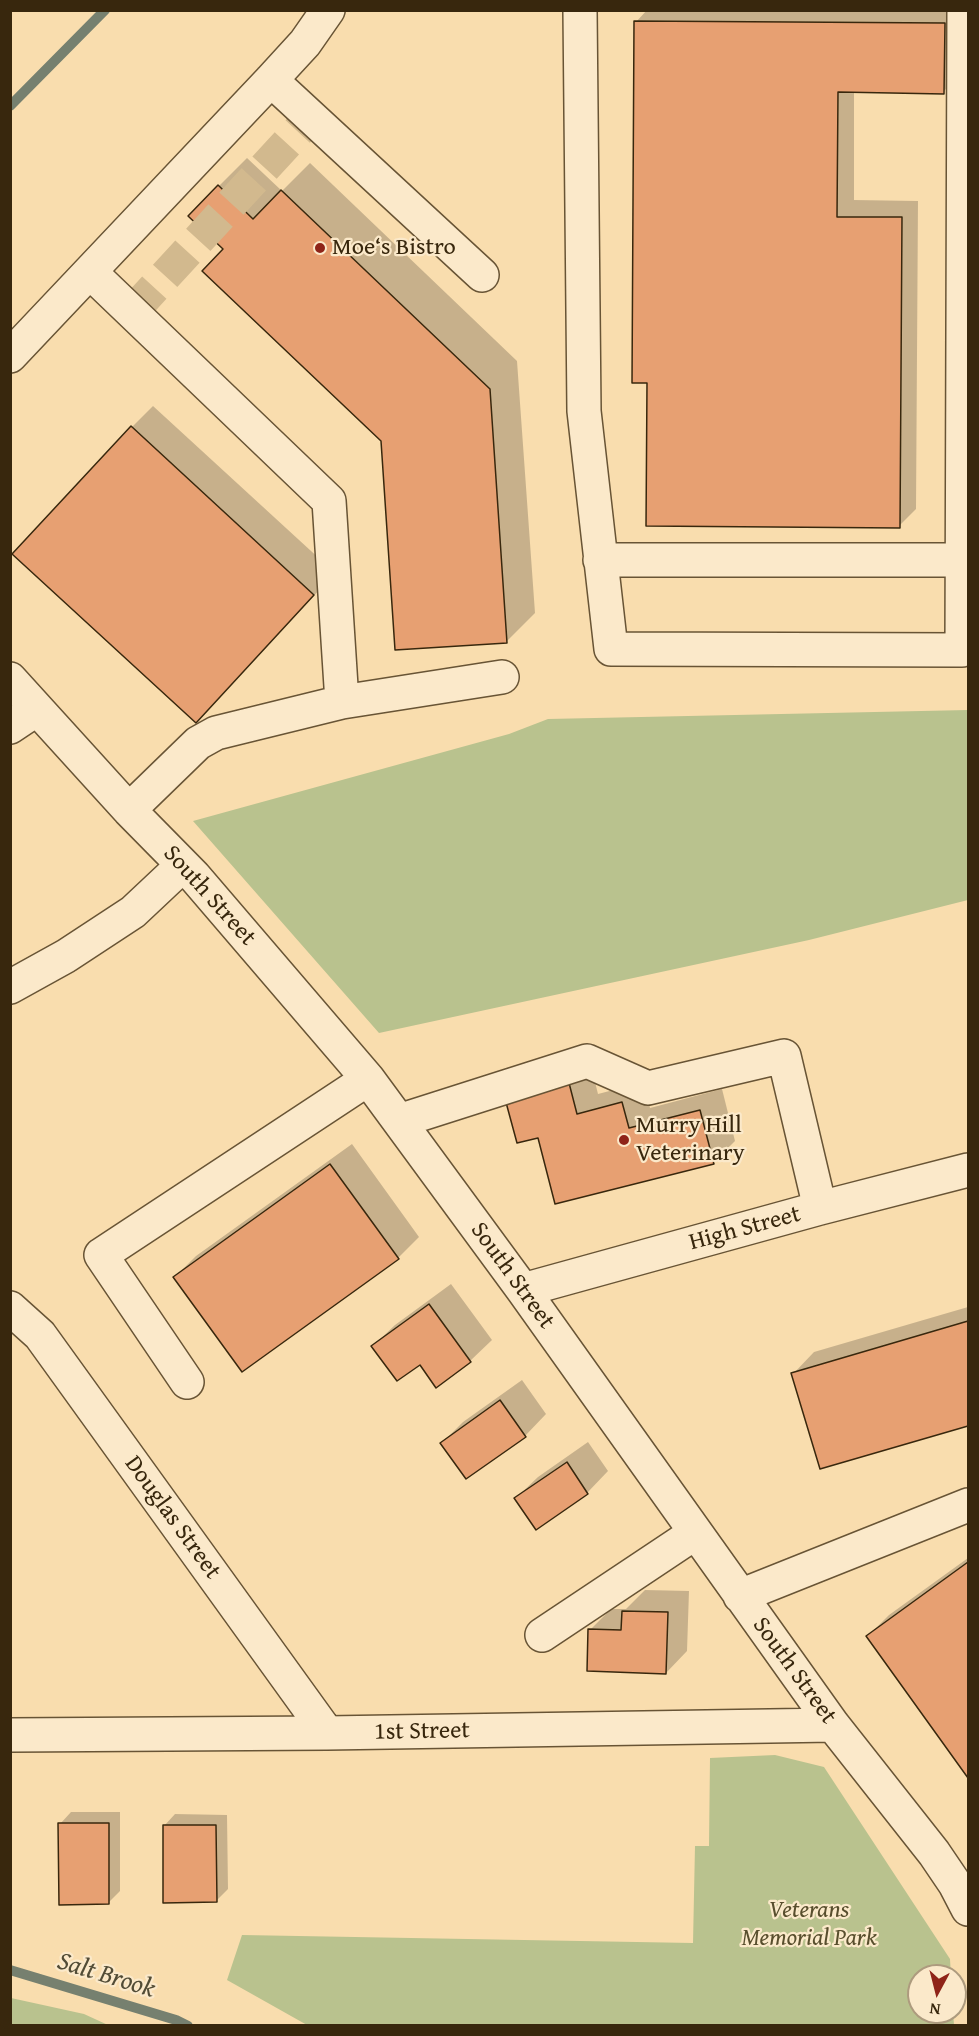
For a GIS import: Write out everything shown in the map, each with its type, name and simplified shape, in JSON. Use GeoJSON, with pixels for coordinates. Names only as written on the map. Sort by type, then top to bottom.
{"type":"FeatureCollection","features":[{"type":"Feature","properties":{"kind":"street"},"geometry":{"type":"LineString","coordinates":[[10,356],[271,80],[305,43],[328,10]]}},
{"type":"Feature","properties":{"kind":"street"},"geometry":{"type":"LineString","coordinates":[[580,10],[584,411],[611,649],[681,650],[962,650],[964,10]]}},
{"type":"Feature","properties":{"kind":"street"},"geometry":{"type":"LineString","coordinates":[[271,80],[482,275]]}},
{"type":"Feature","properties":{"kind":"street"},"geometry":{"type":"LineString","coordinates":[[90,272],[329,501],[342,702]]}},
{"type":"Feature","properties":{"kind":"street"},"geometry":{"type":"LineString","coordinates":[[600,560],[962,561]]}},
{"type":"Feature","properties":{"kind":"street"},"geometry":{"type":"LineString","coordinates":[[129,810],[198,743],[216,734],[342,702],[502,676]]}},
{"type":"Feature","properties":{"kind":"street","name":"South Street"},"geometry":{"type":"LineString","coordinates":[[10,679],[129,810],[183,865],[368,1079],[523,1290],[833,1725],[964,1890]]}},
{"type":"Feature","properties":{"kind":"street"},"geometry":{"type":"LineString","coordinates":[[10,727],[37,709]]}},
{"type":"Feature","properties":{"kind":"street"},"geometry":{"type":"LineString","coordinates":[[10,987],[66,956],[133,912],[183,865]]}},
{"type":"Feature","properties":{"kind":"street"},"geometry":{"type":"LineString","coordinates":[[399,1121],[587,1061],[648,1088],[784,1056],[820,1208]]}},
{"type":"Feature","properties":{"kind":"street"},"geometry":{"type":"LineString","coordinates":[[188,1382],[101,1255],[368,1079]]}},
{"type":"Feature","properties":{"kind":"street","name":"High Street"},"geometry":{"type":"LineString","coordinates":[[523,1290],[820,1208],[969,1170]]}},
{"type":"Feature","properties":{"kind":"street","name":"Douglas Street"},"geometry":{"type":"LineString","coordinates":[[10,1308],[40,1335],[327,1733]]}},
{"type":"Feature","properties":{"kind":"street"},"geometry":{"type":"LineString","coordinates":[[740,1596],[969,1505]]}},
{"type":"Feature","properties":{"kind":"street"},"geometry":{"type":"LineString","coordinates":[[542,1635],[695,1533]]}},
{"type":"Feature","properties":{"kind":"street","name":"1st Street"},"geometry":{"type":"LineString","coordinates":[[10,1735],[327,1733],[833,1725]]}},
{"type":"Feature","properties":{"kind":"green space"},"geometry":{"type":"Polygon","coordinates":[[[968,710],[968,900],[809,940],[379,1033],[193,821],[509,734],[548,719],[968,710]]]}},
{"type":"Feature","properties":{"kind":"green space","name":"Veterans Memorial Park"},"geometry":{"type":"Polygon","coordinates":[[[775,1755],[824,1767],[950,1959],[950,1964],[907,1964],[907,2024],[954,2025],[307,2025],[227,1980],[242,1935],[693,1943],[695,1846],[709,1846],[710,1758],[775,1755]]]}},
{"type":"Feature","properties":{"kind":"green space"},"geometry":{"type":"Polygon","coordinates":[[[11,1998],[84,2014],[108,2025],[11,2025],[11,1998]]]}},
{"type":"Feature","properties":{"kind":"building"},"geometry":{"type":"Polygon","coordinates":[[[634,21],[945,23],[944,94],[838,92],[837,217],[902,217],[900,528],[646,526],[647,383],[632,383],[634,21]]]}},
{"type":"Feature","properties":{"kind":"building"},"geometry":{"type":"Polygon","coordinates":[[[218,185],[253,219],[281,190],[490,389],[507,643],[395,650],[381,441],[202,271],[223,249],[188,216],[218,185]]]}},
{"type":"Feature","properties":{"kind":"building"},"geometry":{"type":"Polygon","coordinates":[[[131,426],[314,595],[196,723],[12,554],[131,426]]]}},
{"type":"Feature","properties":{"kind":"building","name":"Murry Hill Veterinary"},"geometry":{"type":"Polygon","coordinates":[[[568,1079],[577,1114],[622,1102],[629,1128],[700,1110],[714,1164],[555,1204],[538,1138],[517,1143],[504,1095],[568,1079]]]}},
{"type":"Feature","properties":{"kind":"building"},"geometry":{"type":"Polygon","coordinates":[[[330,1164],[399,1259],[242,1372],[173,1277],[330,1164]]]}},
{"type":"Feature","properties":{"kind":"building"},"geometry":{"type":"Polygon","coordinates":[[[429,1304],[471,1362],[436,1388],[420,1365],[397,1381],[371,1346],[429,1304]]]}},
{"type":"Feature","properties":{"kind":"building"},"geometry":{"type":"Polygon","coordinates":[[[968,1321],[968,1426],[820,1469],[791,1373],[968,1321]]]}},
{"type":"Feature","properties":{"kind":"building"},"geometry":{"type":"Polygon","coordinates":[[[500,1400],[526,1437],[466,1479],[440,1443],[500,1400]]]}},
{"type":"Feature","properties":{"kind":"building"},"geometry":{"type":"Polygon","coordinates":[[[567,1462],[588,1494],[536,1530],[514,1498],[567,1462]]]}},
{"type":"Feature","properties":{"kind":"building"},"geometry":{"type":"Polygon","coordinates":[[[968,1562],[968,1778],[866,1636],[968,1562]]]}},
{"type":"Feature","properties":{"kind":"building"},"geometry":{"type":"Polygon","coordinates":[[[622,1611],[668,1612],[666,1674],[587,1671],[588,1629],[621,1630],[622,1611]]]}},
{"type":"Feature","properties":{"kind":"building"},"geometry":{"type":"Polygon","coordinates":[[[58,1823],[109,1823],[109,1904],[59,1905],[58,1823]]]}},
{"type":"Feature","properties":{"kind":"building"},"geometry":{"type":"Polygon","coordinates":[[[163,1825],[216,1825],[217,1902],[163,1903],[163,1825]]]}},
{"type":"Feature","properties":{"kind":"waterway"},"geometry":{"type":"LineString","coordinates":[[10,106],[105,10]]}},
{"type":"Feature","properties":{"kind":"waterway","name":"Salt Brook"},"geometry":{"type":"LineString","coordinates":[[10,1970],[176,2020],[188,2026]]}},
{"type":"Feature","properties":{"kind":"tunnel"},"geometry":{"type":"LineString","coordinates":[[132,312],[311,117]]}},
{"type":"Feature","properties":{"kind":"place","name":"Moe‘s Bistro"},"geometry":{"type":"Point","coordinates":[320,248]}},
{"type":"Feature","properties":{"kind":"place","name":"Murry Hill Veterinary"},"geometry":{"type":"Point","coordinates":[624,1140]}}]}
